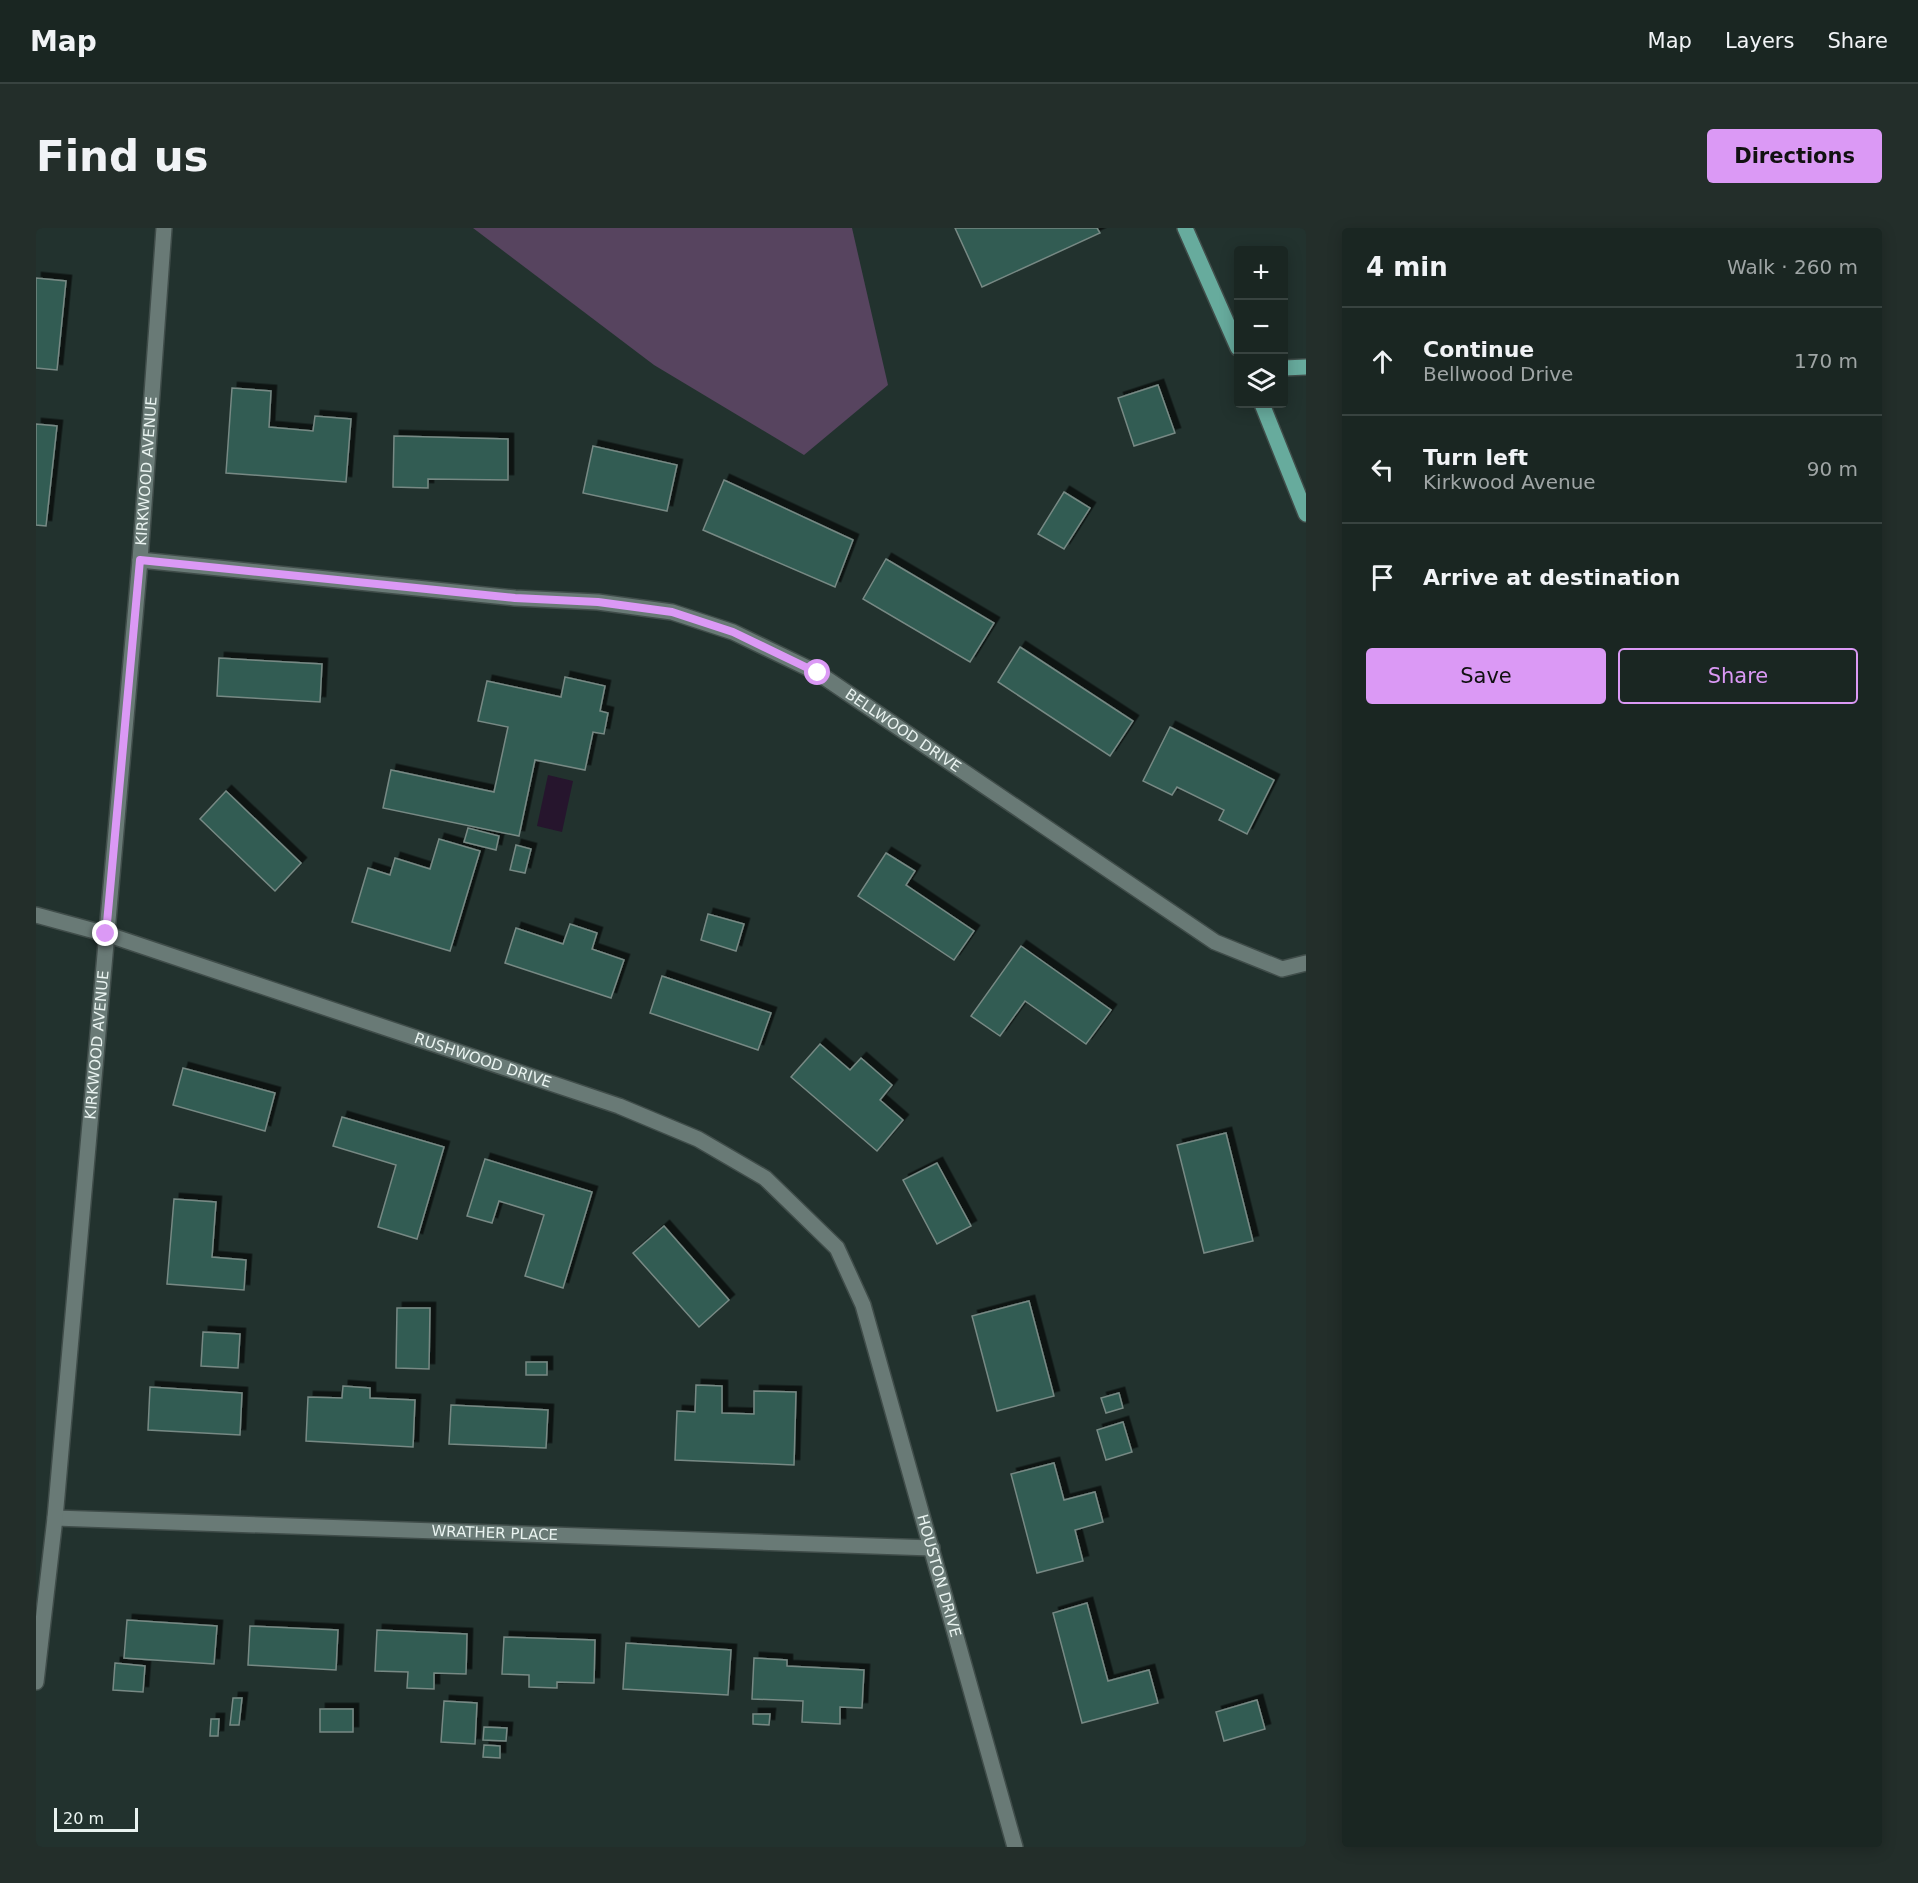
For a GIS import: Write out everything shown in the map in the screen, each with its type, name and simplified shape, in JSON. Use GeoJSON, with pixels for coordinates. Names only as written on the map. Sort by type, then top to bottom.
{"type":"FeatureCollection","features":[{"type":"Feature","properties":{"kind":"main road"},"geometry":{"type":"LineString","coordinates":[[1185,228],[1234,337]]}},
{"type":"Feature","properties":{"kind":"main road"},"geometry":{"type":"LineString","coordinates":[[1288,368],[1306,366]]}},
{"type":"Feature","properties":{"kind":"main road"},"geometry":{"type":"LineString","coordinates":[[1264,408],[1306,514]]}},
{"type":"Feature","properties":{"kind":"street","name":"KIRKWOOD AVENUE"},"geometry":{"type":"LineString","coordinates":[[36,1682],[55,1518],[140,560],[164,228]]}},
{"type":"Feature","properties":{"kind":"street","name":"BELLWOOD DRIVE"},"geometry":{"type":"LineString","coordinates":[[140,560],[515,598],[598,602],[672,612],[733,632],[818,673],[1215,942],[1282,969],[1306,963]]}},
{"type":"Feature","properties":{"kind":"street","name":"RUSHWOOD DRIVE"},"geometry":{"type":"LineString","coordinates":[[36,915],[106,934],[619,1106],[698,1139],[765,1178],[837,1248],[863,1305]]}},
{"type":"Feature","properties":{"kind":"street","name":"HOUSTON DRIVE"},"geometry":{"type":"LineString","coordinates":[[863,1305],[1015,1847]]}},
{"type":"Feature","properties":{"kind":"street","name":"WRATHER PLACE"},"geometry":{"type":"LineString","coordinates":[[55,1518],[932,1548]]}},
{"type":"Feature","properties":{"kind":"shaded area"},"geometry":{"type":"Polygon","coordinates":[[[473,228],[852,228],[888,385],[804,455],[654,365],[473,228]]]}},
{"type":"Feature","properties":{"kind":"shaded area"},"geometry":{"type":"Polygon","coordinates":[[[548,775],[573,781],[562,832],[537,826],[548,775]]]}},
{"type":"Feature","properties":{"kind":"building"},"geometry":{"type":"Polygon","coordinates":[[[955,228],[1097,228],[1100,233],[982,287],[955,228]]]}},
{"type":"Feature","properties":{"kind":"building"},"geometry":{"type":"Polygon","coordinates":[[[36,278],[66,281],[57,370],[36,368],[36,278]]]}},
{"type":"Feature","properties":{"kind":"building"},"geometry":{"type":"Polygon","coordinates":[[[1158,385],[1175,433],[1134,446],[1118,398],[1158,385]]]}},
{"type":"Feature","properties":{"kind":"building"},"geometry":{"type":"Polygon","coordinates":[[[232,388],[271,391],[269,427],[313,431],[315,416],[351,419],[346,482],[226,473],[232,388]]]}},
{"type":"Feature","properties":{"kind":"building"},"geometry":{"type":"Polygon","coordinates":[[[36,424],[57,426],[46,526],[36,525],[36,424]]]}},
{"type":"Feature","properties":{"kind":"building"},"geometry":{"type":"Polygon","coordinates":[[[394,436],[508,439],[508,480],[428,479],[428,488],[393,487],[394,436]]]}},
{"type":"Feature","properties":{"kind":"building"},"geometry":{"type":"Polygon","coordinates":[[[593,446],[677,465],[667,511],[583,493],[593,446]]]}},
{"type":"Feature","properties":{"kind":"building"},"geometry":{"type":"Polygon","coordinates":[[[724,480],[853,540],[835,587],[703,530],[724,480]]]}},
{"type":"Feature","properties":{"kind":"building"},"geometry":{"type":"Polygon","coordinates":[[[1064,492],[1090,508],[1064,549],[1038,534],[1064,492]]]}},
{"type":"Feature","properties":{"kind":"building"},"geometry":{"type":"Polygon","coordinates":[[[886,559],[994,623],[970,662],[863,599],[886,559]]]}},
{"type":"Feature","properties":{"kind":"building"},"geometry":{"type":"Polygon","coordinates":[[[1020,647],[1133,721],[1110,756],[998,682],[1020,647]]]}},
{"type":"Feature","properties":{"kind":"building"},"geometry":{"type":"Polygon","coordinates":[[[219,658],[322,664],[320,702],[217,696],[219,658]]]}},
{"type":"Feature","properties":{"kind":"building"},"geometry":{"type":"Polygon","coordinates":[[[565,677],[605,686],[600,711],[608,713],[604,734],[593,732],[585,770],[535,760],[519,836],[383,808],[391,770],[494,792],[508,727],[478,721],[487,681],[561,697],[565,677]]]}},
{"type":"Feature","properties":{"kind":"building"},"geometry":{"type":"Polygon","coordinates":[[[1170,727],[1274,780],[1247,834],[1219,820],[1224,810],[1177,787],[1172,795],[1143,781],[1170,727]]]}},
{"type":"Feature","properties":{"kind":"building"},"geometry":{"type":"Polygon","coordinates":[[[226,791],[301,863],[275,891],[200,819],[226,791]]]}},
{"type":"Feature","properties":{"kind":"building"},"geometry":{"type":"Polygon","coordinates":[[[468,828],[499,836],[496,850],[464,842],[468,828]]]}},
{"type":"Feature","properties":{"kind":"building"},"geometry":{"type":"Polygon","coordinates":[[[439,839],[480,851],[450,951],[352,922],[368,868],[390,875],[395,858],[430,869],[439,839]]]}},
{"type":"Feature","properties":{"kind":"building"},"geometry":{"type":"Polygon","coordinates":[[[516,845],[531,849],[525,873],[510,870],[516,845]]]}},
{"type":"Feature","properties":{"kind":"building"},"geometry":{"type":"Polygon","coordinates":[[[886,853],[915,871],[906,885],[974,931],[954,960],[858,896],[886,853]]]}},
{"type":"Feature","properties":{"kind":"building"},"geometry":{"type":"Polygon","coordinates":[[[708,914],[744,924],[736,951],[701,940],[708,914]]]}},
{"type":"Feature","properties":{"kind":"building"},"geometry":{"type":"Polygon","coordinates":[[[570,924],[597,933],[592,949],[624,960],[611,998],[505,963],[516,928],[563,944],[570,924]]]}},
{"type":"Feature","properties":{"kind":"building"},"geometry":{"type":"Polygon","coordinates":[[[1021,946],[1111,1010],[1086,1044],[1025,1001],[1000,1036],[971,1016],[1021,946]]]}},
{"type":"Feature","properties":{"kind":"building"},"geometry":{"type":"Polygon","coordinates":[[[662,976],[771,1013],[758,1050],[650,1013],[662,976]]]}},
{"type":"Feature","properties":{"kind":"building"},"geometry":{"type":"Polygon","coordinates":[[[820,1044],[850,1070],[861,1058],[892,1085],[880,1100],[903,1120],[877,1151],[791,1077],[820,1044]]]}},
{"type":"Feature","properties":{"kind":"building"},"geometry":{"type":"Polygon","coordinates":[[[183,1068],[275,1093],[265,1131],[173,1105],[183,1068]]]}},
{"type":"Feature","properties":{"kind":"building"},"geometry":{"type":"Polygon","coordinates":[[[342,1117],[444,1147],[417,1239],[378,1227],[396,1165],[333,1146],[342,1117]]]}},
{"type":"Feature","properties":{"kind":"building"},"geometry":{"type":"Polygon","coordinates":[[[1226,1133],[1253,1241],[1204,1253],[1177,1145],[1226,1133]]]}},
{"type":"Feature","properties":{"kind":"building"},"geometry":{"type":"Polygon","coordinates":[[[485,1159],[592,1192],[563,1288],[525,1276],[544,1215],[499,1201],[492,1223],[467,1216],[485,1159]]]}},
{"type":"Feature","properties":{"kind":"building"},"geometry":{"type":"Polygon","coordinates":[[[937,1163],[971,1226],[937,1244],[903,1180],[937,1163]]]}},
{"type":"Feature","properties":{"kind":"building"},"geometry":{"type":"Polygon","coordinates":[[[174,1199],[216,1202],[212,1257],[246,1260],[244,1290],[167,1284],[174,1199]]]}},
{"type":"Feature","properties":{"kind":"building"},"geometry":{"type":"Polygon","coordinates":[[[664,1226],[729,1300],[699,1327],[633,1253],[664,1226]]]}},
{"type":"Feature","properties":{"kind":"building"},"geometry":{"type":"Polygon","coordinates":[[[1029,1301],[1054,1396],[997,1411],[972,1316],[1029,1301]]]}},
{"type":"Feature","properties":{"kind":"building"},"geometry":{"type":"Polygon","coordinates":[[[397,1308],[430,1308],[429,1369],[396,1368],[397,1308]]]}},
{"type":"Feature","properties":{"kind":"building"},"geometry":{"type":"Polygon","coordinates":[[[203,1332],[240,1334],[238,1368],[201,1366],[203,1332]]]}},
{"type":"Feature","properties":{"kind":"building"},"geometry":{"type":"Polygon","coordinates":[[[526,1362],[547,1362],[547,1375],[526,1375],[526,1362]]]}},
{"type":"Feature","properties":{"kind":"building"},"geometry":{"type":"Polygon","coordinates":[[[696,1385],[722,1386],[722,1413],[754,1414],[754,1391],[796,1392],[794,1465],[675,1460],[677,1411],[695,1412],[696,1385]]]}},
{"type":"Feature","properties":{"kind":"building"},"geometry":{"type":"Polygon","coordinates":[[[343,1386],[370,1388],[370,1398],[415,1400],[413,1447],[306,1441],[308,1397],[342,1398],[343,1386]]]}},
{"type":"Feature","properties":{"kind":"building"},"geometry":{"type":"Polygon","coordinates":[[[150,1387],[242,1393],[240,1435],[148,1430],[150,1387]]]}},
{"type":"Feature","properties":{"kind":"building"},"geometry":{"type":"Polygon","coordinates":[[[1119,1393],[1123,1408],[1106,1413],[1101,1398],[1119,1393]]]}},
{"type":"Feature","properties":{"kind":"building"},"geometry":{"type":"Polygon","coordinates":[[[451,1405],[548,1410],[546,1448],[449,1444],[451,1405]]]}},
{"type":"Feature","properties":{"kind":"building"},"geometry":{"type":"Polygon","coordinates":[[[1123,1422],[1132,1452],[1106,1460],[1097,1430],[1123,1422]]]}},
{"type":"Feature","properties":{"kind":"building"},"geometry":{"type":"Polygon","coordinates":[[[1054,1463],[1064,1500],[1095,1492],[1103,1522],[1075,1530],[1083,1561],[1037,1573],[1011,1474],[1054,1463]]]}},
{"type":"Feature","properties":{"kind":"building"},"geometry":{"type":"Polygon","coordinates":[[[1087,1603],[1108,1681],[1149,1670],[1158,1703],[1082,1723],[1053,1613],[1087,1603]]]}},
{"type":"Feature","properties":{"kind":"building"},"geometry":{"type":"Polygon","coordinates":[[[127,1620],[217,1626],[214,1664],[124,1658],[127,1620]]]}},
{"type":"Feature","properties":{"kind":"building"},"geometry":{"type":"Polygon","coordinates":[[[250,1626],[338,1630],[336,1670],[248,1665],[250,1626]]]}},
{"type":"Feature","properties":{"kind":"building"},"geometry":{"type":"Polygon","coordinates":[[[377,1630],[467,1634],[466,1674],[434,1673],[434,1689],[407,1688],[408,1672],[375,1671],[377,1630]]]}},
{"type":"Feature","properties":{"kind":"building"},"geometry":{"type":"Polygon","coordinates":[[[504,1637],[595,1640],[594,1683],[557,1682],[557,1688],[529,1687],[529,1675],[502,1674],[504,1637]]]}},
{"type":"Feature","properties":{"kind":"building"},"geometry":{"type":"Polygon","coordinates":[[[626,1643],[731,1650],[728,1695],[623,1689],[626,1643]]]}},
{"type":"Feature","properties":{"kind":"building"},"geometry":{"type":"Polygon","coordinates":[[[754,1658],[787,1660],[787,1666],[864,1670],[862,1708],[840,1707],[840,1724],[802,1722],[803,1701],[752,1699],[754,1658]]]}},
{"type":"Feature","properties":{"kind":"building"},"geometry":{"type":"Polygon","coordinates":[[[115,1663],[145,1666],[143,1692],[113,1690],[115,1663]]]}},
{"type":"Feature","properties":{"kind":"building"},"geometry":{"type":"Polygon","coordinates":[[[233,1698],[242,1698],[239,1725],[230,1725],[233,1698]]]}},
{"type":"Feature","properties":{"kind":"building"},"geometry":{"type":"Polygon","coordinates":[[[1257,1700],[1265,1729],[1224,1741],[1216,1712],[1257,1700]]]}},
{"type":"Feature","properties":{"kind":"building"},"geometry":{"type":"Polygon","coordinates":[[[444,1701],[477,1703],[475,1744],[441,1742],[444,1701]]]}},
{"type":"Feature","properties":{"kind":"building"},"geometry":{"type":"Polygon","coordinates":[[[320,1709],[353,1709],[353,1732],[320,1732],[320,1709]]]}},
{"type":"Feature","properties":{"kind":"building"},"geometry":{"type":"Polygon","coordinates":[[[753,1714],[770,1714],[769,1725],[753,1724],[753,1714]]]}},
{"type":"Feature","properties":{"kind":"building"},"geometry":{"type":"Polygon","coordinates":[[[211,1719],[219,1719],[218,1736],[210,1736],[211,1719]]]}},
{"type":"Feature","properties":{"kind":"building"},"geometry":{"type":"Polygon","coordinates":[[[484,1727],[507,1728],[506,1741],[483,1740],[484,1727]]]}},
{"type":"Feature","properties":{"kind":"building"},"geometry":{"type":"Polygon","coordinates":[[[484,1745],[500,1746],[500,1758],[483,1757],[484,1745]]]}},
{"type":"Feature","properties":{"kind":"route"},"geometry":{"type":"LineString","coordinates":[[106,934],[140,560],[515,598],[598,602],[672,612],[733,632],[818,673]]}}]}
